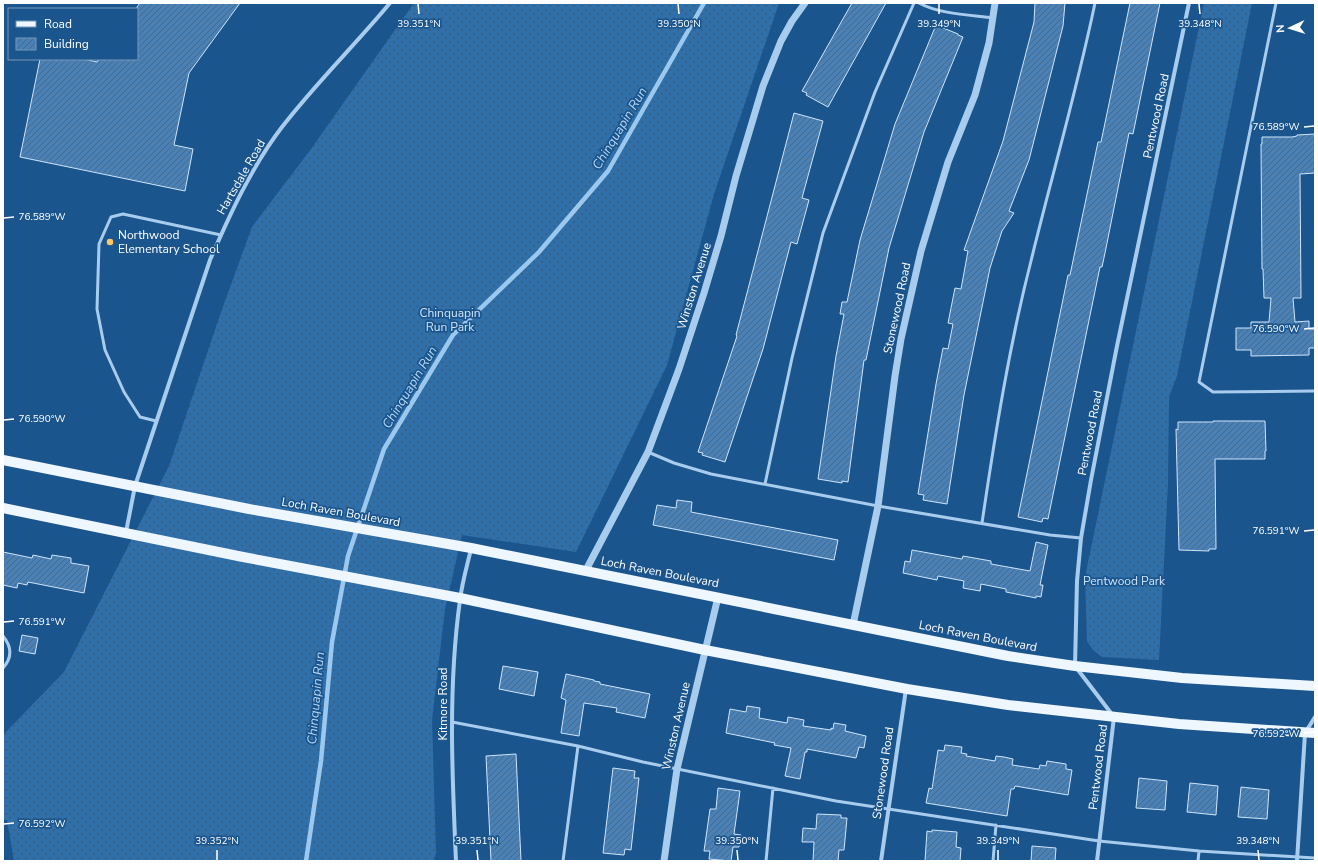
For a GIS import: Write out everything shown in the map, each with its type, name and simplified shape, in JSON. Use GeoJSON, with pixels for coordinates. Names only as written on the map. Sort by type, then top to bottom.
{"type":"FeatureCollection","features":[{"type":"Feature","properties":{"kind":"main road","name":"Loch Raven Boulevard"},"geometry":{"type":"LineString","coordinates":[[3,460],[249,509],[586,570],[1001,655],[1076,666],[1182,678],[1315,686]]}},
{"type":"Feature","properties":{"kind":"main road"},"geometry":{"type":"LineString","coordinates":[[3,508],[243,557],[460,598],[705,650],[906,689],[1008,705],[1179,724],[1315,733]]}},
{"type":"Feature","properties":{"kind":"street","name":"Hartsdale Road"},"geometry":{"type":"LineString","coordinates":[[126,533],[135,486],[210,260],[220,235],[246,185],[280,130],[390,3]]}},
{"type":"Feature","properties":{"kind":"street","name":"Winston Avenue"},"geometry":{"type":"LineString","coordinates":[[586,570],[648,452],[679,369],[704,293],[721,236],[736,176],[763,86],[781,42],[792,21],[805,3]]}},
{"type":"Feature","properties":{"kind":"street","name":"Stonewood Road"},"geometry":{"type":"LineString","coordinates":[[853,625],[878,506],[901,339],[921,251],[948,162],[975,95],[989,43],[995,3]]}},
{"type":"Feature","properties":{"kind":"street","name":"Pentwood Road"},"geometry":{"type":"LineString","coordinates":[[1097,861],[1114,717],[1076,666],[1076,581],[1081,538],[1091,480],[1117,346],[1189,3]]}},
{"type":"Feature","properties":{"kind":"street","name":"Kitmore Road"},"geometry":{"type":"LineString","coordinates":[[456,861],[452,722],[453,658],[460,598],[471,548]]}},
{"type":"Feature","properties":{"kind":"street","name":"Winston Avenue"},"geometry":{"type":"LineString","coordinates":[[664,861],[677,769],[718,597]]}},
{"type":"Feature","properties":{"kind":"street","name":"Stonewood Road"},"geometry":{"type":"LineString","coordinates":[[881,861],[906,689]]}},
{"type":"Feature","properties":{"kind":"street"},"geometry":{"type":"LineString","coordinates":[[1297,859],[1304,733],[1315,717]]}},
{"type":"Feature","properties":{"kind":"lane"},"geometry":{"type":"LineString","coordinates":[[765,484],[792,358],[823,233],[875,92],[914,3]]}},
{"type":"Feature","properties":{"kind":"lane"},"geometry":{"type":"LineString","coordinates":[[919,3],[951,12],[993,18]]}},
{"type":"Feature","properties":{"kind":"lane"},"geometry":{"type":"LineString","coordinates":[[982,523],[1001,399],[1022,300],[1087,42],[1095,3]]}},
{"type":"Feature","properties":{"kind":"lane"},"geometry":{"type":"LineString","coordinates":[[1276,3],[1199,382],[1212,392],[1315,391]]}},
{"type":"Feature","properties":{"kind":"lane"},"geometry":{"type":"LineString","coordinates":[[156,421],[140,417],[124,392],[105,350],[97,309],[98,244],[111,217],[123,214],[220,235]]}},
{"type":"Feature","properties":{"kind":"lane"},"geometry":{"type":"LineString","coordinates":[[648,452],[696,470],[765,484],[878,506],[1050,535],[1081,538]]}},
{"type":"Feature","properties":{"kind":"lane"},"geometry":{"type":"LineString","coordinates":[[3,636],[8,642],[11,652],[8,662],[3,668]]}},
{"type":"Feature","properties":{"kind":"lane"},"geometry":{"type":"LineString","coordinates":[[452,722],[578,746],[677,769],[836,801],[1099,841],[1297,859],[1315,858]]}},
{"type":"Feature","properties":{"kind":"lane"},"geometry":{"type":"LineString","coordinates":[[563,861],[578,746]]}},
{"type":"Feature","properties":{"kind":"lane"},"geometry":{"type":"LineString","coordinates":[[766,861],[773,788]]}},
{"type":"Feature","properties":{"kind":"lane"},"geometry":{"type":"LineString","coordinates":[[993,861],[996,825]]}},
{"type":"Feature","properties":{"kind":"lane"},"geometry":{"type":"LineString","coordinates":[[1198,861],[1199,851]]}},
{"type":"Feature","properties":{"kind":"green space","name":"Chinquapin Run Park"},"geometry":{"type":"Polygon","coordinates":[[[414,3],[779,3],[714,194],[667,365],[576,552],[462,535],[445,609],[432,720],[436,853],[434,861],[14,861],[7,820],[3,819],[3,735],[64,672],[169,466],[220,315],[252,227],[311,149],[414,3]]]}},
{"type":"Feature","properties":{"kind":"green space","name":"Pentwood Park"},"geometry":{"type":"Polygon","coordinates":[[[1204,3],[1252,3],[1177,376],[1169,397],[1168,483],[1159,660],[1102,657],[1093,650],[1087,641],[1085,577],[1204,3]]]}},
{"type":"Feature","properties":{"kind":"building"},"geometry":{"type":"Polygon","coordinates":[[[140,3],[240,3],[189,73],[174,145],[193,149],[185,191],[20,157],[40,60],[88,60],[97,62],[98,60],[138,60],[137,7],[140,3]]]}},
{"type":"Feature","properties":{"kind":"building"},"geometry":{"type":"Polygon","coordinates":[[[852,3],[886,3],[828,107],[806,95],[807,93],[802,91],[852,3]]]}},
{"type":"Feature","properties":{"kind":"building"},"geometry":{"type":"Polygon","coordinates":[[[1035,3],[1065,3],[1063,26],[1029,160],[1009,211],[1014,213],[1002,231],[990,268],[964,395],[947,504],[923,500],[924,495],[918,494],[943,348],[948,349],[953,324],[948,323],[955,288],[961,289],[968,251],[964,250],[1003,141],[1034,22],[1035,3]]]}},
{"type":"Feature","properties":{"kind":"building"},"geometry":{"type":"Polygon","coordinates":[[[1130,3],[1160,3],[1133,134],[1129,133],[1048,519],[1043,518],[1042,522],[1018,517],[1068,275],[1070,275],[1098,142],[1101,142],[1130,3]]]}},
{"type":"Feature","properties":{"kind":"building"},"geometry":{"type":"Polygon","coordinates":[[[936,25],[963,37],[924,132],[889,248],[866,360],[864,360],[848,482],[842,481],[842,483],[818,479],[836,356],[844,314],[840,314],[842,302],[847,302],[860,240],[895,124],[936,25]]]}},
{"type":"Feature","properties":{"kind":"building"},"geometry":{"type":"Polygon","coordinates":[[[794,113],[823,121],[802,198],[809,200],[797,244],[791,242],[763,349],[725,462],[702,455],[703,453],[698,452],[737,336],[736,335],[794,113]]]}},
{"type":"Feature","properties":{"kind":"building"},"geometry":{"type":"Polygon","coordinates":[[[1315,134],[1315,173],[1300,174],[1301,298],[1293,298],[1295,322],[1309,321],[1309,329],[1315,329],[1315,348],[1309,348],[1309,355],[1251,356],[1251,350],[1236,350],[1236,328],[1251,328],[1251,322],[1269,322],[1271,298],[1264,298],[1262,269],[1262,137],[1292,137],[1297,135],[1315,134]]]}},
{"type":"Feature","properties":{"kind":"building"},"geometry":{"type":"Polygon","coordinates":[[[1265,421],[1265,459],[1215,459],[1216,549],[1209,549],[1209,551],[1179,550],[1176,429],[1178,430],[1178,422],[1265,421]]]}},
{"type":"Feature","properties":{"kind":"building"},"geometry":{"type":"Polygon","coordinates":[[[677,500],[692,502],[691,512],[838,540],[834,560],[653,525],[657,505],[676,508],[677,500]]]}},
{"type":"Feature","properties":{"kind":"building"},"geometry":{"type":"Polygon","coordinates":[[[1036,542],[1048,545],[1040,585],[1043,585],[1041,597],[1036,596],[1036,598],[1006,592],[1006,589],[981,584],[980,591],[963,588],[964,581],[938,576],[937,580],[903,573],[905,561],[910,562],[912,550],[962,559],[963,556],[991,561],[991,564],[1030,571],[1036,542]]]}},
{"type":"Feature","properties":{"kind":"building"},"geometry":{"type":"Polygon","coordinates":[[[3,552],[32,558],[33,555],[51,559],[52,555],[71,558],[71,563],[89,566],[84,593],[28,582],[27,585],[18,583],[17,588],[3,585],[3,552]]]}},
{"type":"Feature","properties":{"kind":"building"},"geometry":{"type":"Polygon","coordinates":[[[22,635],[38,638],[35,654],[19,651],[22,635]]]}},
{"type":"Feature","properties":{"kind":"building"},"geometry":{"type":"Polygon","coordinates":[[[503,666],[538,672],[534,696],[499,689],[503,666]]]}},
{"type":"Feature","properties":{"kind":"building"},"geometry":{"type":"Polygon","coordinates":[[[566,674],[594,680],[600,682],[600,684],[650,694],[645,718],[616,712],[617,708],[584,703],[579,736],[561,733],[566,700],[561,698],[566,674]]]}},
{"type":"Feature","properties":{"kind":"building"},"geometry":{"type":"Polygon","coordinates":[[[747,706],[760,708],[759,718],[787,723],[788,717],[804,720],[803,726],[831,730],[831,728],[833,729],[834,723],[846,725],[845,731],[866,736],[864,748],[859,747],[856,758],[807,749],[807,752],[805,752],[800,779],[785,776],[791,748],[774,745],[775,743],[726,733],[730,709],[746,712],[747,706]]]}},
{"type":"Feature","properties":{"kind":"building"},"geometry":{"type":"Polygon","coordinates":[[[945,745],[962,747],[961,753],[967,754],[966,756],[995,761],[996,756],[1013,759],[1012,765],[1039,769],[1040,765],[1046,766],[1047,761],[1066,764],[1066,769],[1072,770],[1068,795],[1015,786],[1014,789],[1011,789],[1007,816],[926,803],[929,788],[932,789],[938,750],[944,751],[945,745]]]}},
{"type":"Feature","properties":{"kind":"building"},"geometry":{"type":"Polygon","coordinates":[[[516,754],[521,861],[491,861],[486,756],[516,754]]]}},
{"type":"Feature","properties":{"kind":"building"},"geometry":{"type":"Polygon","coordinates":[[[613,768],[635,771],[634,778],[639,778],[631,850],[625,849],[624,855],[603,853],[613,768]]]}},
{"type":"Feature","properties":{"kind":"building"},"geometry":{"type":"Polygon","coordinates":[[[1139,778],[1167,781],[1165,810],[1136,808],[1139,778]]]}},
{"type":"Feature","properties":{"kind":"building"},"geometry":{"type":"Polygon","coordinates":[[[1190,783],[1218,786],[1216,815],[1187,812],[1190,783]]]}},
{"type":"Feature","properties":{"kind":"building"},"geometry":{"type":"Polygon","coordinates":[[[1241,787],[1269,790],[1267,819],[1238,817],[1241,787]]]}},
{"type":"Feature","properties":{"kind":"building"},"geometry":{"type":"Polygon","coordinates":[[[718,788],[740,791],[734,834],[741,835],[739,847],[733,847],[731,861],[709,859],[710,851],[704,851],[710,809],[716,809],[718,788]]]}},
{"type":"Feature","properties":{"kind":"building"},"geometry":{"type":"Polygon","coordinates":[[[817,814],[841,815],[841,818],[847,818],[844,850],[839,850],[838,861],[813,861],[814,842],[802,842],[803,828],[816,829],[817,814]]]}},
{"type":"Feature","properties":{"kind":"building"},"geometry":{"type":"Polygon","coordinates":[[[932,830],[957,832],[956,847],[961,848],[960,861],[925,861],[927,831],[932,832],[932,830]]]}},
{"type":"Feature","properties":{"kind":"building"},"geometry":{"type":"Polygon","coordinates":[[[1032,846],[1056,848],[1055,861],[1031,861],[1032,846]]]}},
{"type":"Feature","properties":{"kind":"waterway","name":"Chinquapin Run"},"geometry":{"type":"LineString","coordinates":[[306,861],[321,761],[332,642],[348,556],[384,449],[453,335],[539,252],[608,171],[704,3]]}},
{"type":"Feature","properties":{"kind":"place","name":"Northwood Elementary School"},"geometry":{"type":"Point","coordinates":[110,242]}}]}
